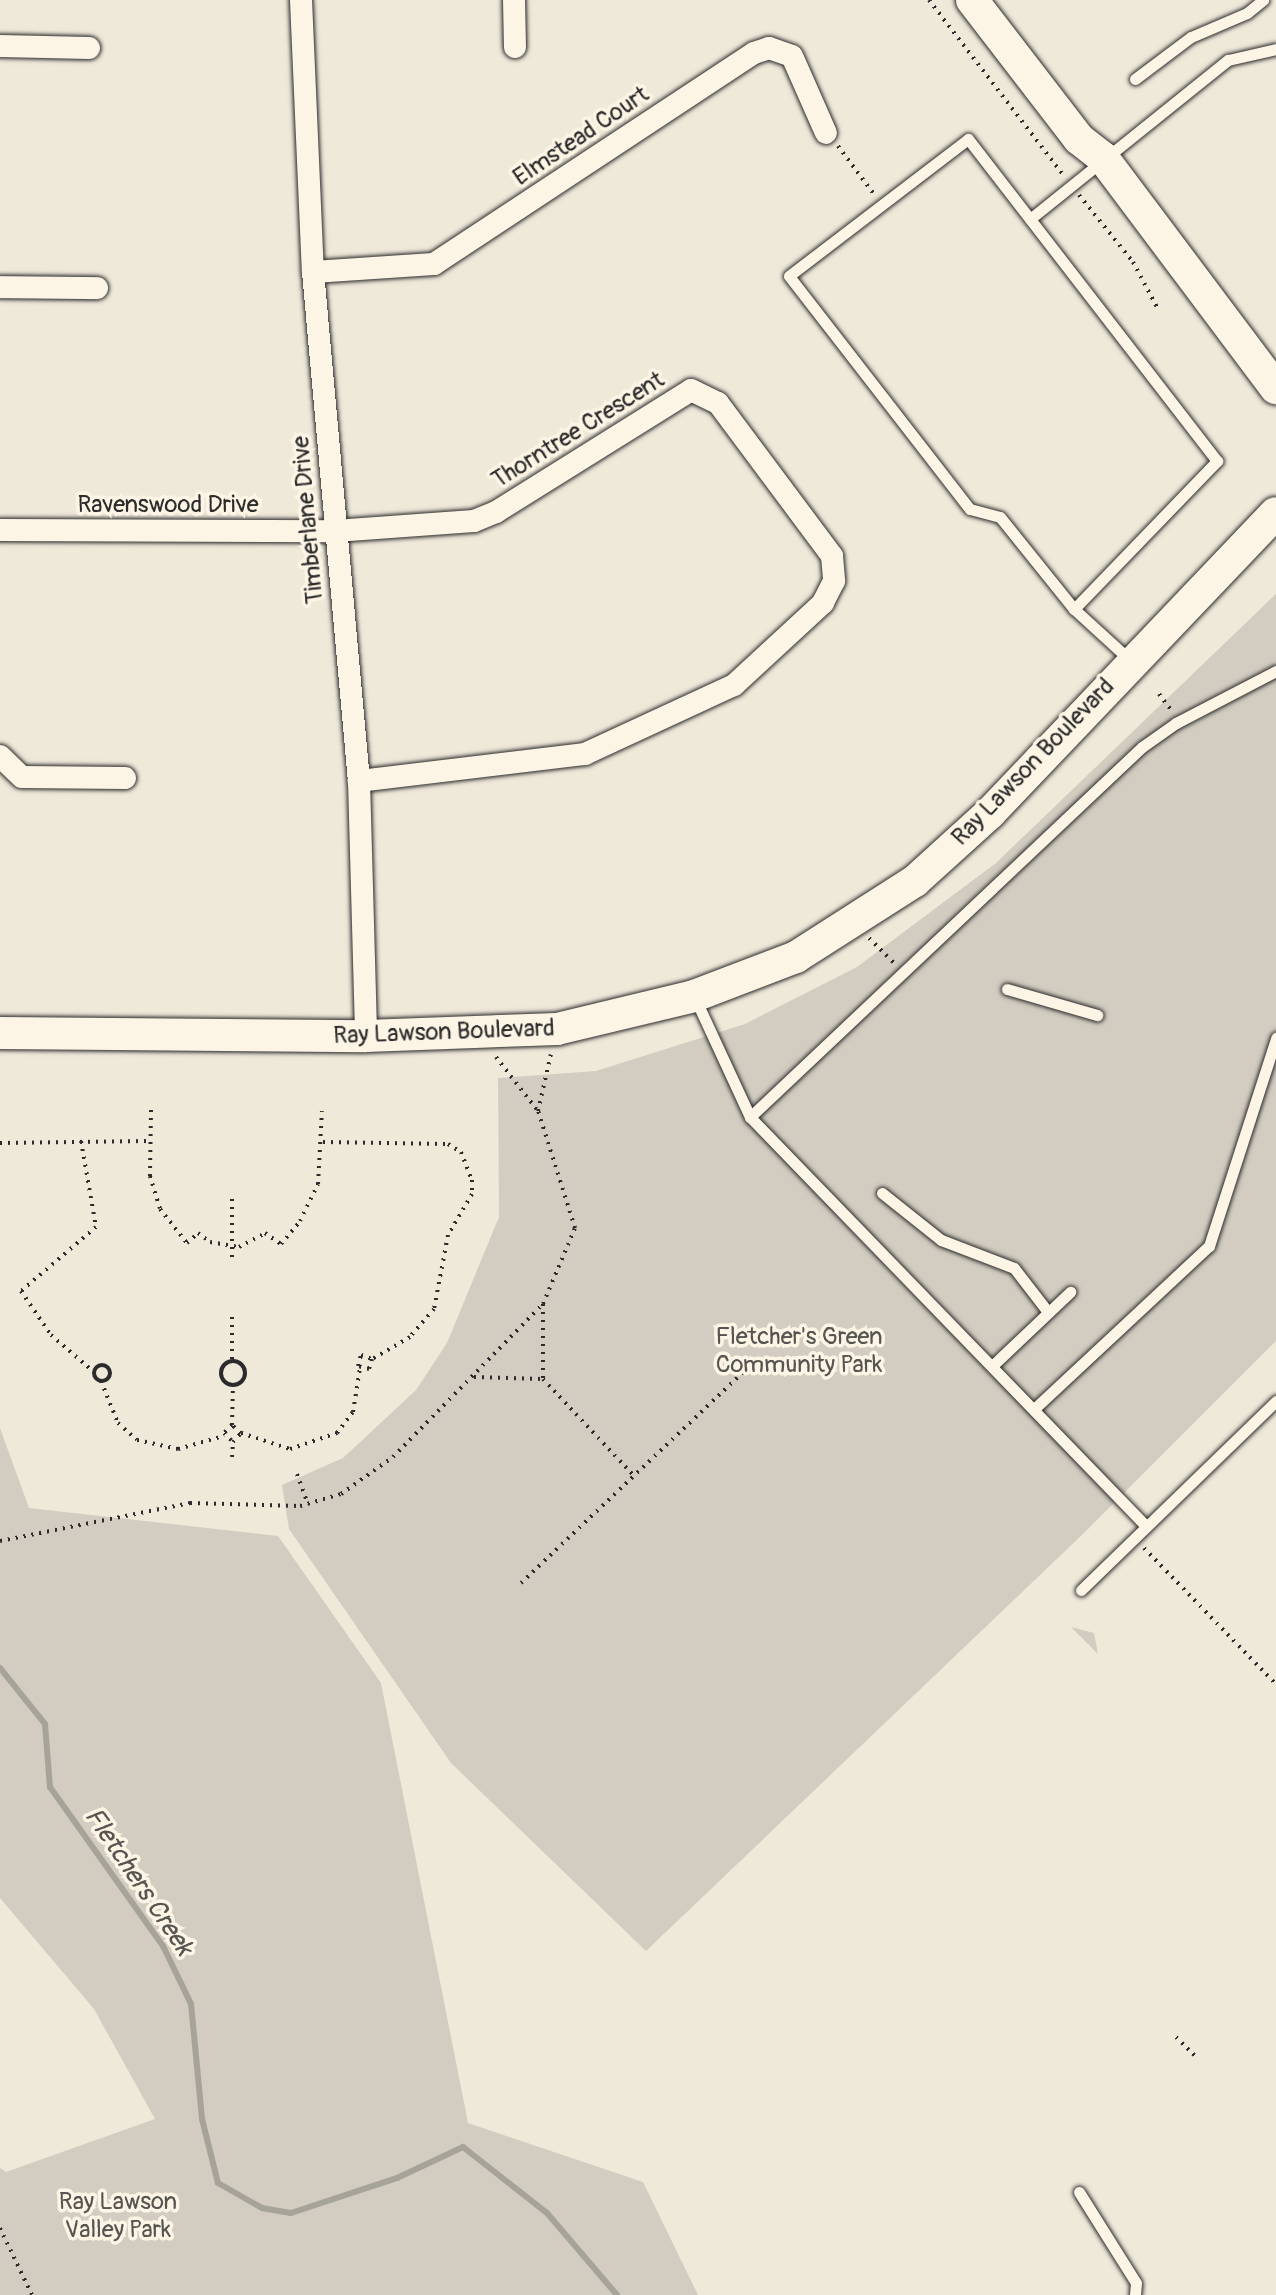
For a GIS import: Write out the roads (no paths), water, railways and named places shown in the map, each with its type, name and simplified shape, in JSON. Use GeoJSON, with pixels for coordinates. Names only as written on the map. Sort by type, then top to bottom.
{"type":"FeatureCollection","features":[{"type":"Feature","properties":{"kind":"street","name":"Timberlane Drive"},"geometry":{"type":"LineString","coordinates":[[301,0],[313,272],[359,781],[366,1036]]}},
{"type":"Feature","properties":{"kind":"street"},"geometry":{"type":"LineString","coordinates":[[514,0],[515,47]]}},
{"type":"Feature","properties":{"kind":"street"},"geometry":{"type":"LineString","coordinates":[[972,0],[1079,139],[1103,158],[1276,388]]}},
{"type":"Feature","properties":{"kind":"street"},"geometry":{"type":"LineString","coordinates":[[998,0],[1094,130],[1103,158]]}},
{"type":"Feature","properties":{"kind":"street"},"geometry":{"type":"LineString","coordinates":[[0,46],[89,48]]}},
{"type":"Feature","properties":{"kind":"street","name":"Elmstead Court"},"geometry":{"type":"LineString","coordinates":[[313,272],[434,264],[754,53],[769,48],[792,56],[826,133]]}},
{"type":"Feature","properties":{"kind":"street"},"geometry":{"type":"LineString","coordinates":[[0,287],[97,288]]}},
{"type":"Feature","properties":{"kind":"street","name":"Thorntree Crescent"},"geometry":{"type":"LineString","coordinates":[[335,531],[474,521],[496,512],[691,390],[718,403],[832,556],[834,581],[823,603],[734,685],[585,754],[359,781]]}},
{"type":"Feature","properties":{"kind":"street","name":"Ray Lawson Boulevard"},"geometry":{"type":"LineString","coordinates":[[0,1033],[366,1036],[488,1034],[557,1029],[694,996],[796,957],[915,881],[990,813],[1131,661],[1276,513]]}},
{"type":"Feature","properties":{"kind":"street","name":"Ravenswood Drive"},"geometry":{"type":"LineString","coordinates":[[0,530],[335,531]]}},
{"type":"Feature","properties":{"kind":"street"},"geometry":{"type":"LineString","coordinates":[[0,756],[22,777],[125,778]]}},
{"type":"Feature","properties":{"kind":"lane"},"geometry":{"type":"LineString","coordinates":[[1135,79],[1191,37],[1247,13],[1263,0]]}},
{"type":"Feature","properties":{"kind":"lane"},"geometry":{"type":"LineString","coordinates":[[1030,219],[1228,60],[1276,49]]}},
{"type":"Feature","properties":{"kind":"lane"},"geometry":{"type":"LineString","coordinates":[[1074,609],[1217,461],[968,139],[789,276],[970,509],[1000,517],[1074,609],[1131,661]]}},
{"type":"Feature","properties":{"kind":"lane"},"geometry":{"type":"LineString","coordinates":[[750,1117],[1142,747],[1176,723],[1276,671]]}},
{"type":"Feature","properties":{"kind":"lane"},"geometry":{"type":"LineString","coordinates":[[1007,989],[1097,1015]]}},
{"type":"Feature","properties":{"kind":"lane"},"geometry":{"type":"LineString","coordinates":[[694,996],[750,1117],[1145,1525]]}},
{"type":"Feature","properties":{"kind":"lane"},"geometry":{"type":"LineString","coordinates":[[1034,1409],[1209,1246],[1276,1038]]}},
{"type":"Feature","properties":{"kind":"lane"},"geometry":{"type":"LineString","coordinates":[[882,1193],[941,1240],[1014,1268],[1048,1312]]}},
{"type":"Feature","properties":{"kind":"lane"},"geometry":{"type":"LineString","coordinates":[[992,1366],[1070,1292]]}},
{"type":"Feature","properties":{"kind":"lane"},"geometry":{"type":"LineString","coordinates":[[1081,1590],[1276,1401]]}},
{"type":"Feature","properties":{"kind":"lane"},"geometry":{"type":"LineString","coordinates":[[1079,2192],[1136,2283],[1135,2295]]}},
{"type":"Feature","properties":{"kind":"waterway","name":"Fletchers Creek"},"geometry":{"type":"LineString","coordinates":[[0,1668],[45,1724],[50,1787],[163,1946],[191,2004],[202,2119],[218,2183],[262,2208],[291,2213],[397,2178],[463,2147],[547,2213],[617,2295]]}},
{"type":"Feature","properties":{"kind":"park label","name":"Fletcher's Green Community Park"},"geometry":{"type":"Point","coordinates":[799,1351]}},
{"type":"Feature","properties":{"kind":"park label","name":"Ray Lawson Valley Park"},"geometry":{"type":"Point","coordinates":[118,2216]}}]}
